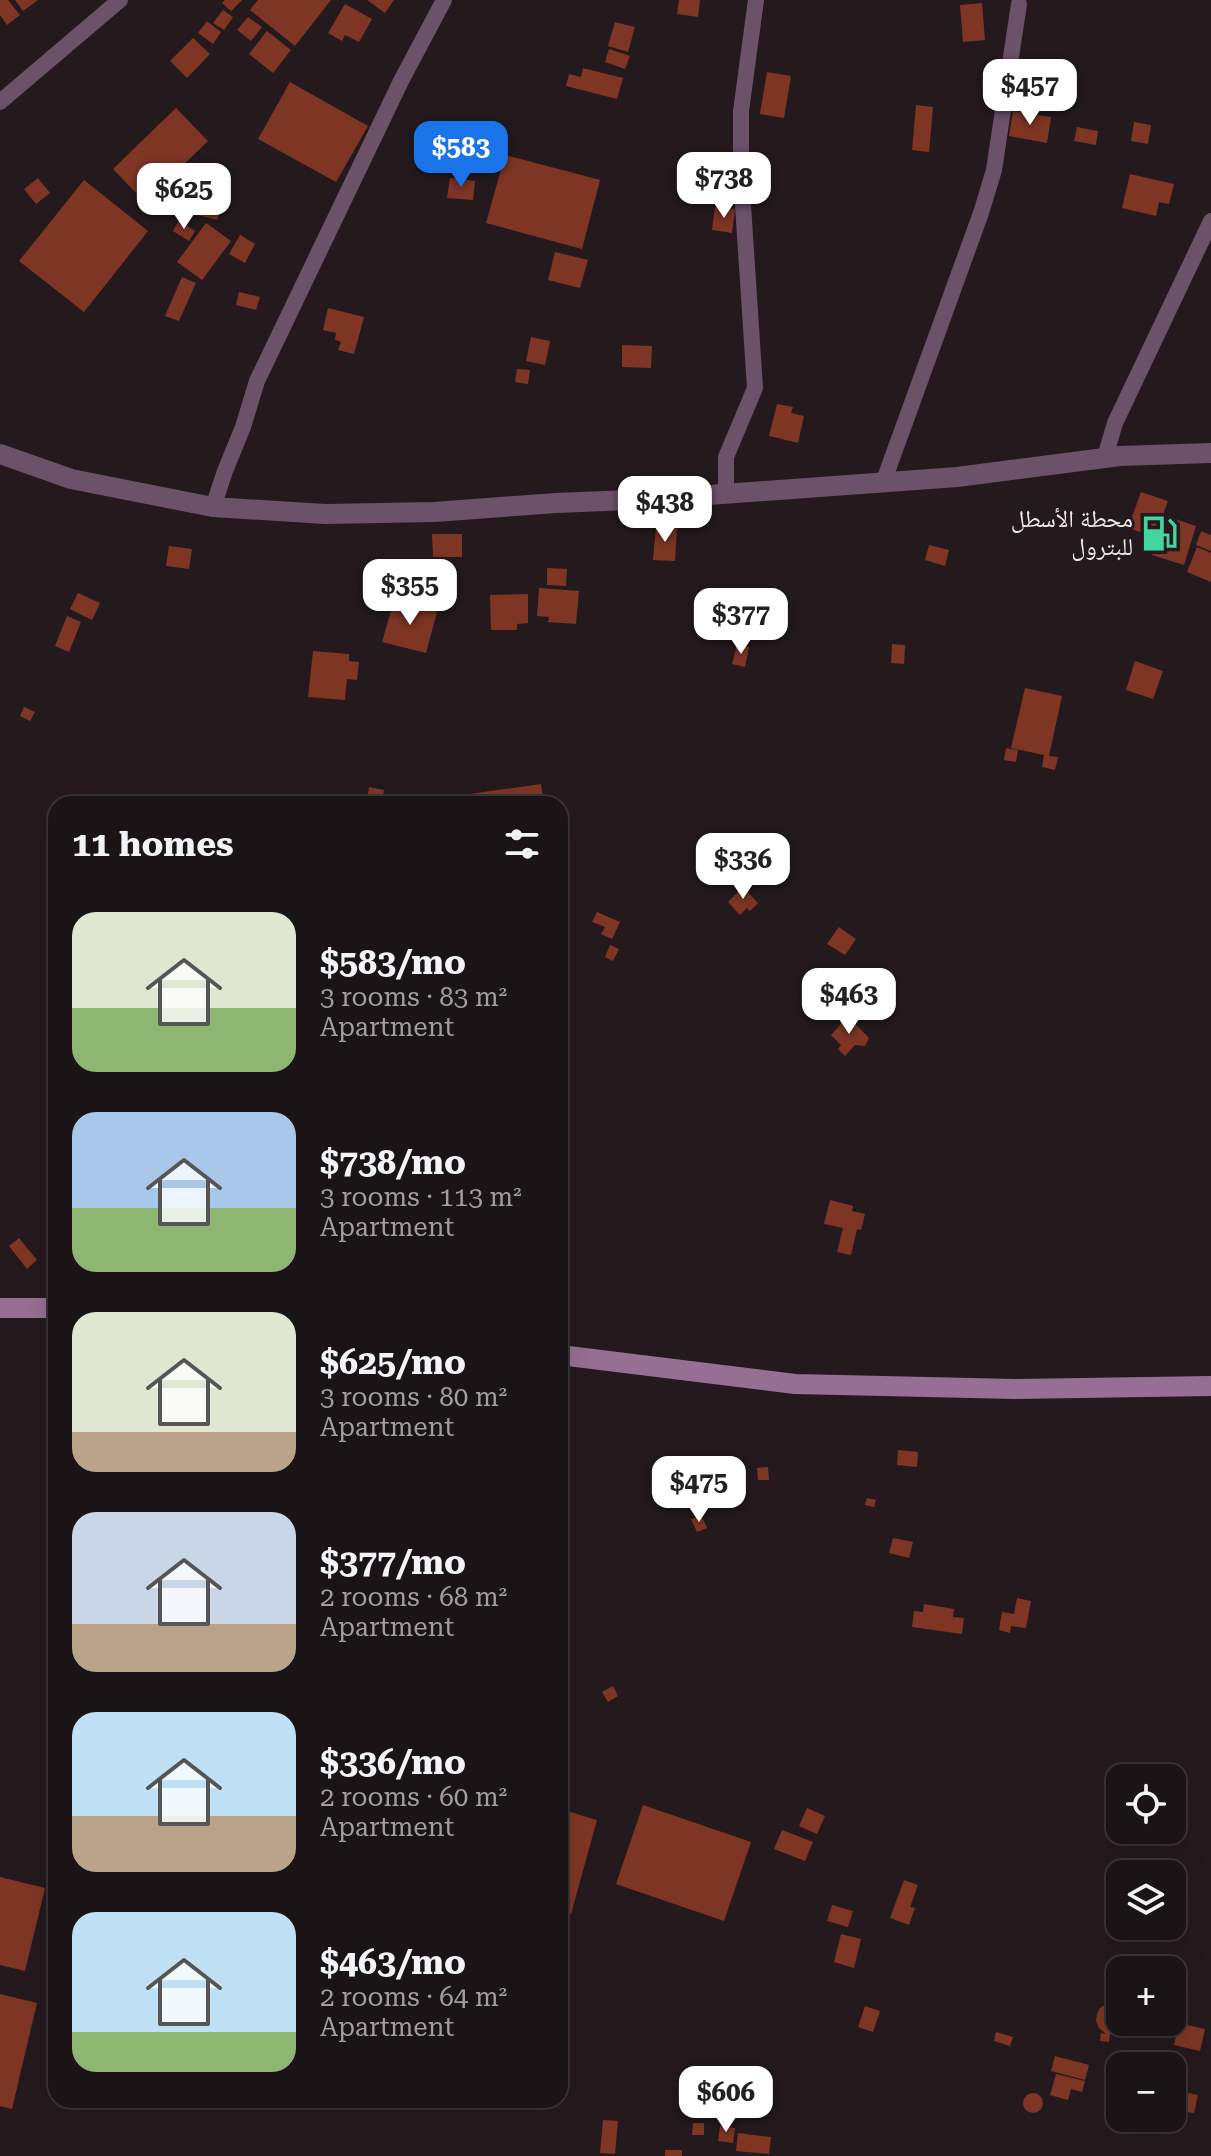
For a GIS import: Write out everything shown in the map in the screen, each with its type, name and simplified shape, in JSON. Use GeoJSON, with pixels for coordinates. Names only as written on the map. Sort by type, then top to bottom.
{"type":"FeatureCollection","features":[{"type":"Feature","properties":{"kind":"main road"},"geometry":{"type":"LineString","coordinates":[[0,1308],[48,1308]]}},
{"type":"Feature","properties":{"kind":"main road"},"geometry":{"type":"LineString","coordinates":[[568,1356],[795,1384],[1015,1389],[1211,1386]]}},
{"type":"Feature","properties":{"kind":"street"},"geometry":{"type":"LineString","coordinates":[[0,102],[120,0]]}},
{"type":"Feature","properties":{"kind":"street"},"geometry":{"type":"LineString","coordinates":[[213,507],[257,381],[401,81],[444,0]]}},
{"type":"Feature","properties":{"kind":"street"},"geometry":{"type":"LineString","coordinates":[[726,494],[726,457],[755,388],[741,175],[741,111],[756,0]]}},
{"type":"Feature","properties":{"kind":"street"},"geometry":{"type":"LineString","coordinates":[[883,483],[994,170],[1019,4]]}},
{"type":"Feature","properties":{"kind":"street"},"geometry":{"type":"LineString","coordinates":[[1105,457],[1115,423],[1211,221]]}},
{"type":"Feature","properties":{"kind":"street"},"geometry":{"type":"LineString","coordinates":[[0,454],[71,479],[213,507],[325,514],[434,512],[726,494],[957,477],[1105,457],[1211,453]]}},
{"type":"Feature","properties":{"kind":"building"},"geometry":{"type":"Polygon","coordinates":[[[0,0],[8,0],[20,15],[7,25],[0,15],[0,0]]]}},
{"type":"Feature","properties":{"kind":"building"},"geometry":{"type":"Polygon","coordinates":[[[15,0],[38,0],[23,11],[15,0]]]}},
{"type":"Feature","properties":{"kind":"building"},"geometry":{"type":"Polygon","coordinates":[[[225,0],[242,0],[231,11],[222,3],[225,0]]]}},
{"type":"Feature","properties":{"kind":"building"},"geometry":{"type":"Polygon","coordinates":[[[258,0],[331,0],[295,46],[250,10],[258,0]]]}},
{"type":"Feature","properties":{"kind":"building"},"geometry":{"type":"Polygon","coordinates":[[[367,0],[394,0],[385,13],[367,0]]]}},
{"type":"Feature","properties":{"kind":"building"},"geometry":{"type":"Polygon","coordinates":[[[679,0],[700,0],[698,17],[677,14],[679,0]]]}},
{"type":"Feature","properties":{"kind":"building"},"geometry":{"type":"Polygon","coordinates":[[[982,3],[985,40],[963,42],[960,5],[982,3]]]}},
{"type":"Feature","properties":{"kind":"building"},"geometry":{"type":"Polygon","coordinates":[[[345,4],[372,19],[359,42],[345,35],[342,41],[328,33],[345,4]]]}},
{"type":"Feature","properties":{"kind":"building"},"geometry":{"type":"Polygon","coordinates":[[[223,10],[233,17],[224,30],[213,23],[223,10]]]}},
{"type":"Feature","properties":{"kind":"building"},"geometry":{"type":"Polygon","coordinates":[[[248,17],[262,27],[251,41],[237,30],[248,17]]]}},
{"type":"Feature","properties":{"kind":"building"},"geometry":{"type":"Polygon","coordinates":[[[207,21],[221,32],[213,44],[198,33],[207,21]]]}},
{"type":"Feature","properties":{"kind":"building"},"geometry":{"type":"Polygon","coordinates":[[[615,22],[635,27],[628,52],[608,46],[615,22]]]}},
{"type":"Feature","properties":{"kind":"building"},"geometry":{"type":"Polygon","coordinates":[[[267,31],[291,50],[273,73],[249,54],[267,31]]]}},
{"type":"Feature","properties":{"kind":"building"},"geometry":{"type":"Polygon","coordinates":[[[193,38],[210,54],[187,78],[170,61],[193,38]]]}},
{"type":"Feature","properties":{"kind":"building"},"geometry":{"type":"Polygon","coordinates":[[[609,49],[630,56],[625,69],[605,62],[609,49]]]}},
{"type":"Feature","properties":{"kind":"building"},"geometry":{"type":"Polygon","coordinates":[[[583,68],[623,78],[617,99],[566,86],[569,74],[581,77],[583,68]]]}},
{"type":"Feature","properties":{"kind":"building"},"geometry":{"type":"Polygon","coordinates":[[[767,72],[791,76],[784,118],[760,114],[767,72]]]}},
{"type":"Feature","properties":{"kind":"building"},"geometry":{"type":"Polygon","coordinates":[[[290,82],[368,126],[336,182],[258,139],[290,82]]]}},
{"type":"Feature","properties":{"kind":"building"},"geometry":{"type":"Polygon","coordinates":[[[916,105],[933,107],[929,152],[912,150],[916,105]]]}},
{"type":"Feature","properties":{"kind":"building"},"geometry":{"type":"Polygon","coordinates":[[[176,108],[208,141],[145,202],[113,169],[176,108]]]}},
{"type":"Feature","properties":{"kind":"building"},"geometry":{"type":"Polygon","coordinates":[[[1013,111],[1051,117],[1047,143],[1009,136],[1013,111]]]}},
{"type":"Feature","properties":{"kind":"building"},"geometry":{"type":"Polygon","coordinates":[[[1134,122],[1151,125],[1148,144],[1131,141],[1134,122]]]}},
{"type":"Feature","properties":{"kind":"building"},"geometry":{"type":"Polygon","coordinates":[[[1077,127],[1098,131],[1096,145],[1074,141],[1077,127]]]}},
{"type":"Feature","properties":{"kind":"building"},"geometry":{"type":"Polygon","coordinates":[[[453,130],[490,139],[482,167],[446,159],[453,130]]]}},
{"type":"Feature","properties":{"kind":"building"},"geometry":{"type":"Polygon","coordinates":[[[505,155],[600,180],[582,249],[486,223],[505,155]]]}},
{"type":"Feature","properties":{"kind":"building"},"geometry":{"type":"Polygon","coordinates":[[[1130,174],[1174,184],[1169,204],[1159,202],[1156,216],[1122,208],[1130,174]]]}},
{"type":"Feature","properties":{"kind":"building"},"geometry":{"type":"Polygon","coordinates":[[[38,178],[50,193],[36,204],[24,189],[38,178]]]}},
{"type":"Feature","properties":{"kind":"building"},"geometry":{"type":"Polygon","coordinates":[[[450,178],[475,181],[473,200],[447,198],[450,178]]]}},
{"type":"Feature","properties":{"kind":"building"},"geometry":{"type":"Polygon","coordinates":[[[84,180],[148,231],[84,312],[19,261],[84,180]]]}},
{"type":"Feature","properties":{"kind":"building"},"geometry":{"type":"Polygon","coordinates":[[[197,201],[221,208],[217,220],[194,214],[197,201]]]}},
{"type":"Feature","properties":{"kind":"building"},"geometry":{"type":"Polygon","coordinates":[[[715,207],[735,209],[732,233],[712,230],[715,207]]]}},
{"type":"Feature","properties":{"kind":"building"},"geometry":{"type":"Polygon","coordinates":[[[179,220],[195,231],[189,241],[173,231],[179,220]]]}},
{"type":"Feature","properties":{"kind":"building"},"geometry":{"type":"Polygon","coordinates":[[[206,223],[231,241],[202,280],[177,262],[206,223]]]}},
{"type":"Feature","properties":{"kind":"building"},"geometry":{"type":"Polygon","coordinates":[[[240,235],[255,244],[245,263],[229,254],[240,235]]]}},
{"type":"Feature","properties":{"kind":"building"},"geometry":{"type":"Polygon","coordinates":[[[555,252],[588,260],[580,288],[548,280],[555,252]]]}},
{"type":"Feature","properties":{"kind":"building"},"geometry":{"type":"Polygon","coordinates":[[[182,277],[196,283],[179,321],[165,316],[182,277]]]}},
{"type":"Feature","properties":{"kind":"building"},"geometry":{"type":"Polygon","coordinates":[[[239,292],[260,297],[256,310],[236,305],[239,292]]]}},
{"type":"Feature","properties":{"kind":"building"},"geometry":{"type":"Polygon","coordinates":[[[328,308],[364,317],[354,354],[338,350],[341,342],[335,340],[336,333],[323,330],[328,308]]]}},
{"type":"Feature","properties":{"kind":"building"},"geometry":{"type":"Polygon","coordinates":[[[531,337],[550,341],[545,365],[526,361],[531,337]]]}},
{"type":"Feature","properties":{"kind":"building"},"geometry":{"type":"Polygon","coordinates":[[[622,345],[652,346],[651,368],[622,367],[622,345]]]}},
{"type":"Feature","properties":{"kind":"building"},"geometry":{"type":"Polygon","coordinates":[[[517,369],[530,370],[528,384],[515,382],[517,369]]]}},
{"type":"Feature","properties":{"kind":"building"},"geometry":{"type":"Polygon","coordinates":[[[777,404],[793,407],[791,413],[804,416],[798,443],[769,436],[777,404]]]}},
{"type":"Feature","properties":{"kind":"building"},"geometry":{"type":"Polygon","coordinates":[[[1141,492],[1168,501],[1155,537],[1128,528],[1141,492]]]}},
{"type":"Feature","properties":{"kind":"building"},"geometry":{"type":"Polygon","coordinates":[[[1175,519],[1196,526],[1184,565],[1152,555],[1158,537],[1168,541],[1175,519]]]}},
{"type":"Feature","properties":{"kind":"building"},"geometry":{"type":"Polygon","coordinates":[[[656,527],[677,528],[675,561],[653,560],[656,527]]]}},
{"type":"Feature","properties":{"kind":"building"},"geometry":{"type":"Polygon","coordinates":[[[1201,531],[1211,535],[1211,551],[1196,545],[1201,531]]]}},
{"type":"Feature","properties":{"kind":"building"},"geometry":{"type":"Polygon","coordinates":[[[432,534],[462,534],[462,557],[433,557],[432,534]]]}},
{"type":"Feature","properties":{"kind":"building"},"geometry":{"type":"Polygon","coordinates":[[[929,545],[949,550],[945,566],[925,560],[929,545]]]}},
{"type":"Feature","properties":{"kind":"building"},"geometry":{"type":"Polygon","coordinates":[[[169,546],[192,549],[189,569],[166,566],[169,546]]]}},
{"type":"Feature","properties":{"kind":"building"},"geometry":{"type":"Polygon","coordinates":[[[1197,547],[1211,553],[1211,582],[1187,572],[1197,547]]]}},
{"type":"Feature","properties":{"kind":"building"},"geometry":{"type":"Polygon","coordinates":[[[547,568],[567,569],[566,586],[547,585],[547,568]]]}},
{"type":"Feature","properties":{"kind":"building"},"geometry":{"type":"Polygon","coordinates":[[[539,588],[579,591],[576,624],[548,622],[549,617],[537,616],[539,588]]]}},
{"type":"Feature","properties":{"kind":"building"},"geometry":{"type":"Polygon","coordinates":[[[78,593],[100,603],[92,620],[70,609],[78,593]]]}},
{"type":"Feature","properties":{"kind":"building"},"geometry":{"type":"Polygon","coordinates":[[[528,594],[528,623],[517,624],[517,630],[491,630],[490,595],[528,594]]]}},
{"type":"Feature","properties":{"kind":"building"},"geometry":{"type":"Polygon","coordinates":[[[394,600],[437,612],[426,653],[382,642],[394,600]]]}},
{"type":"Feature","properties":{"kind":"building"},"geometry":{"type":"Polygon","coordinates":[[[67,616],[81,622],[69,652],[55,646],[67,616]]]}},
{"type":"Feature","properties":{"kind":"building"},"geometry":{"type":"Polygon","coordinates":[[[737,644],[749,647],[745,667],[732,664],[737,644]]]}},
{"type":"Feature","properties":{"kind":"building"},"geometry":{"type":"Polygon","coordinates":[[[892,644],[905,645],[904,664],[891,663],[892,644]]]}},
{"type":"Feature","properties":{"kind":"building"},"geometry":{"type":"Polygon","coordinates":[[[313,651],[349,654],[349,661],[359,662],[357,680],[347,679],[345,700],[308,697],[313,651]]]}},
{"type":"Feature","properties":{"kind":"building"},"geometry":{"type":"Polygon","coordinates":[[[1135,661],[1163,671],[1153,699],[1126,690],[1135,661]]]}},
{"type":"Feature","properties":{"kind":"building"},"geometry":{"type":"Polygon","coordinates":[[[1025,688],[1062,696],[1049,756],[1058,757],[1055,770],[1042,767],[1044,755],[1011,748],[1025,688]]]}},
{"type":"Feature","properties":{"kind":"building"},"geometry":{"type":"Polygon","coordinates":[[[24,707],[35,712],[30,721],[20,716],[24,707]]]}},
{"type":"Feature","properties":{"kind":"building"},"geometry":{"type":"Polygon","coordinates":[[[1006,748],[1018,750],[1016,762],[1004,760],[1006,748]]]}},
{"type":"Feature","properties":{"kind":"building"},"geometry":{"type":"Polygon","coordinates":[[[541,784],[543,796],[456,796],[541,784]]]}},
{"type":"Feature","properties":{"kind":"building"},"geometry":{"type":"Polygon","coordinates":[[[369,787],[384,790],[383,796],[368,796],[369,787]]]}},
{"type":"Feature","properties":{"kind":"building"},"geometry":{"type":"Polygon","coordinates":[[[743,887],[758,903],[740,915],[728,902],[743,887]]]}},
{"type":"Feature","properties":{"kind":"building"},"geometry":{"type":"Polygon","coordinates":[[[597,912],[620,922],[612,939],[601,934],[605,927],[592,922],[597,912]]]}},
{"type":"Feature","properties":{"kind":"building"},"geometry":{"type":"Polygon","coordinates":[[[839,927],[856,939],[845,955],[827,944],[839,927]]]}},
{"type":"Feature","properties":{"kind":"building"},"geometry":{"type":"Polygon","coordinates":[[[610,945],[619,949],[613,961],[605,957],[610,945]]]}},
{"type":"Feature","properties":{"kind":"building"},"geometry":{"type":"Polygon","coordinates":[[[848,1016],[869,1038],[865,1046],[855,1045],[845,1056],[838,1049],[841,1045],[831,1035],[848,1016]]]}},
{"type":"Feature","properties":{"kind":"building"},"geometry":{"type":"Polygon","coordinates":[[[830,1200],[853,1206],[852,1211],[865,1214],[861,1230],[857,1229],[851,1255],[837,1252],[843,1228],[824,1224],[830,1200]]]}},
{"type":"Feature","properties":{"kind":"building"},"geometry":{"type":"Polygon","coordinates":[[[19,1238],[37,1260],[27,1269],[9,1246],[19,1238]]]}},
{"type":"Feature","properties":{"kind":"building"},"geometry":{"type":"Polygon","coordinates":[[[898,1450],[918,1452],[917,1467],[897,1465],[898,1450]]]}},
{"type":"Feature","properties":{"kind":"building"},"geometry":{"type":"Polygon","coordinates":[[[768,1467],[769,1480],[758,1480],[757,1468],[768,1467]]]}},
{"type":"Feature","properties":{"kind":"building"},"geometry":{"type":"Polygon","coordinates":[[[867,1498],[876,1500],[874,1507],[865,1505],[867,1498]]]}},
{"type":"Feature","properties":{"kind":"building"},"geometry":{"type":"Polygon","coordinates":[[[701,1515],[707,1528],[697,1532],[691,1519],[701,1515]]]}},
{"type":"Feature","properties":{"kind":"building"},"geometry":{"type":"Polygon","coordinates":[[[893,1538],[913,1542],[909,1558],[889,1553],[893,1538]]]}},
{"type":"Feature","properties":{"kind":"building"},"geometry":{"type":"Polygon","coordinates":[[[1017,1598],[1031,1601],[1026,1628],[1011,1626],[1010,1633],[999,1630],[1002,1612],[1014,1614],[1017,1598]]]}},
{"type":"Feature","properties":{"kind":"building"},"geometry":{"type":"Polygon","coordinates":[[[924,1604],[954,1609],[953,1617],[964,1618],[962,1634],[912,1627],[914,1611],[923,1612],[924,1604]]]}},
{"type":"Feature","properties":{"kind":"building"},"geometry":{"type":"Polygon","coordinates":[[[613,1686],[618,1696],[608,1702],[602,1692],[613,1686]]]}},
{"type":"Feature","properties":{"kind":"building"},"geometry":{"type":"Polygon","coordinates":[[[643,1805],[751,1842],[724,1921],[616,1884],[643,1805]]]}},
{"type":"Feature","properties":{"kind":"building"},"geometry":{"type":"Polygon","coordinates":[[[807,1808],[825,1816],[817,1834],[799,1826],[807,1808]]]}},
{"type":"Feature","properties":{"kind":"building"},"geometry":{"type":"Polygon","coordinates":[[[568,1811],[597,1820],[571,1914],[568,1913],[568,1811]]]}},
{"type":"Feature","properties":{"kind":"building"},"geometry":{"type":"Polygon","coordinates":[[[782,1830],[813,1842],[805,1861],[774,1849],[782,1830]]]}},
{"type":"Feature","properties":{"kind":"building"},"geometry":{"type":"Polygon","coordinates":[[[0,1877],[45,1888],[25,1971],[0,1965],[0,1877]]]}},
{"type":"Feature","properties":{"kind":"building"},"geometry":{"type":"Polygon","coordinates":[[[904,1880],[918,1885],[910,1907],[915,1908],[909,1925],[890,1918],[904,1880]]]}},
{"type":"Feature","properties":{"kind":"building"},"geometry":{"type":"Polygon","coordinates":[[[832,1905],[853,1911],[848,1927],[827,1921],[832,1905]]]}},
{"type":"Feature","properties":{"kind":"building"},"geometry":{"type":"Polygon","coordinates":[[[841,1934],[861,1939],[854,1968],[834,1962],[841,1934]]]}},
{"type":"Feature","properties":{"kind":"building"},"geometry":{"type":"Polygon","coordinates":[[[0,1994],[37,2003],[12,2109],[0,2106],[0,1994]]]}},
{"type":"Feature","properties":{"kind":"building"},"geometry":{"type":"Polygon","coordinates":[[[1106,2004],[1106,2034],[1096,2021],[1100,2008],[1106,2004]]]}},
{"type":"Feature","properties":{"kind":"building"},"geometry":{"type":"Polygon","coordinates":[[[865,2006],[880,2011],[873,2032],[858,2027],[865,2006]]]}},
{"type":"Feature","properties":{"kind":"building"},"geometry":{"type":"Polygon","coordinates":[[[1186,2025],[1205,2029],[1200,2051],[1174,2045],[1176,2036],[1186,2036],[1186,2025]]]}},
{"type":"Feature","properties":{"kind":"building"},"geometry":{"type":"Polygon","coordinates":[[[996,2032],[1013,2037],[1010,2046],[994,2041],[996,2032]]]}},
{"type":"Feature","properties":{"kind":"building"},"geometry":{"type":"Polygon","coordinates":[[[1101,2033],[1110,2036],[1109,2042],[1100,2041],[1101,2033]]]}},
{"type":"Feature","properties":{"kind":"building"},"geometry":{"type":"Polygon","coordinates":[[[1055,2056],[1089,2065],[1085,2080],[1051,2071],[1055,2056]]]}},
{"type":"Feature","properties":{"kind":"building"},"geometry":{"type":"Polygon","coordinates":[[[1056,2074],[1085,2081],[1082,2092],[1071,2089],[1068,2100],[1050,2095],[1056,2074]]]}},
{"type":"Feature","properties":{"kind":"building"},"geometry":{"type":"Polygon","coordinates":[[[1186,2092],[1198,2095],[1194,2113],[1186,2112],[1186,2092]]]}},
{"type":"Feature","properties":{"kind":"building"},"geometry":{"type":"Polygon","coordinates":[[[1033,2093],[1040,2096],[1043,2103],[1040,2110],[1033,2113],[1026,2110],[1023,2103],[1026,2096],[1033,2093]]]}},
{"type":"Feature","properties":{"kind":"building"},"geometry":{"type":"Polygon","coordinates":[[[603,2120],[618,2121],[615,2154],[600,2153],[603,2120]]]}},
{"type":"Feature","properties":{"kind":"building"},"geometry":{"type":"Polygon","coordinates":[[[693,2123],[704,2123],[704,2135],[692,2135],[693,2123]]]}},
{"type":"Feature","properties":{"kind":"building"},"geometry":{"type":"Polygon","coordinates":[[[720,2126],[735,2128],[733,2143],[718,2141],[720,2126]]]}},
{"type":"Feature","properties":{"kind":"building"},"geometry":{"type":"Polygon","coordinates":[[[738,2133],[771,2137],[769,2154],[736,2151],[738,2133]]]}},
{"type":"Feature","properties":{"kind":"building"},"geometry":{"type":"Polygon","coordinates":[[[665,2150],[682,2150],[682,2156],[665,2156],[665,2150]]]}},
{"type":"Feature","properties":{"kind":"place","name":"محطة الأسطل للبترول"},"geometry":{"type":"Point","coordinates":[1159,533]}}]}
